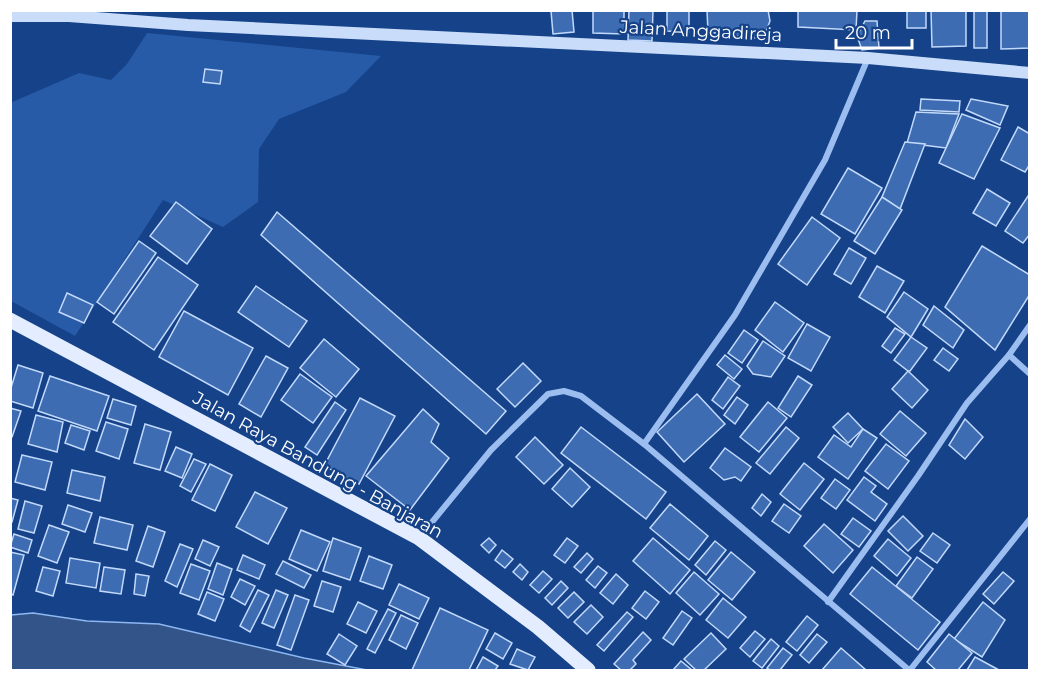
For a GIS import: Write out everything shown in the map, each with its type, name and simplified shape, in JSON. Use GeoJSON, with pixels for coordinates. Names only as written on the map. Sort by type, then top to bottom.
{"type":"FeatureCollection","features":[{"type":"Feature","properties":{"kind":"main road"},"geometry":{"type":"LineString","coordinates":[[69,16],[85,10]]}},
{"type":"Feature","properties":{"kind":"main road","name":"Jalan Anggadireja"},"geometry":{"type":"LineString","coordinates":[[10,16],[69,16],[188,25],[868,58],[1029,73]]}},
{"type":"Feature","properties":{"kind":"main road","name":"Jalan Raya Bandung - Banjaran"},"geometry":{"type":"LineString","coordinates":[[10,320],[419,538],[538,627],[588,670]]}},
{"type":"Feature","properties":{"kind":"street"},"geometry":{"type":"LineString","coordinates":[[644,444],[735,315],[825,160],[868,58]]}},
{"type":"Feature","properties":{"kind":"street"},"geometry":{"type":"LineString","coordinates":[[828,602],[967,403],[1009,355],[1029,325]]}},
{"type":"Feature","properties":{"kind":"street"},"geometry":{"type":"LineString","coordinates":[[1009,355],[1029,374]]}},
{"type":"Feature","properties":{"kind":"street"},"geometry":{"type":"LineString","coordinates":[[419,538],[491,450],[548,393],[564,391],[581,396],[644,444],[910,670],[1029,519]]}},
{"type":"Feature","properties":{"kind":"shaded area"},"geometry":{"type":"Polygon","coordinates":[[[147,33],[381,56],[346,92],[279,119],[259,149],[258,202],[223,227],[163,200],[75,336],[11,301],[10,103],[79,73],[111,80],[127,64],[147,33]]]}},
{"type":"Feature","properties":{"kind":"shaded area"},"geometry":{"type":"Polygon","coordinates":[[[33,613],[87,621],[159,624],[304,658],[367,670],[11,670],[11,615],[33,613]]]}},
{"type":"Feature","properties":{"kind":"building"},"geometry":{"type":"Polygon","coordinates":[[[572,10],[574,32],[553,34],[551,11],[572,10]]]}},
{"type":"Feature","properties":{"kind":"building"},"geometry":{"type":"Polygon","coordinates":[[[593,10],[624,10],[624,34],[593,33],[593,10]]]}},
{"type":"Feature","properties":{"kind":"building"},"geometry":{"type":"Polygon","coordinates":[[[629,10],[653,10],[652,41],[628,40],[629,10]]]}},
{"type":"Feature","properties":{"kind":"building"},"geometry":{"type":"Polygon","coordinates":[[[667,10],[689,10],[689,32],[667,31],[667,10]]]}},
{"type":"Feature","properties":{"kind":"building"},"geometry":{"type":"Polygon","coordinates":[[[707,10],[768,10],[770,21],[763,39],[708,32],[707,10]]]}},
{"type":"Feature","properties":{"kind":"building"},"geometry":{"type":"Polygon","coordinates":[[[798,10],[857,10],[856,30],[798,27],[798,10]]]}},
{"type":"Feature","properties":{"kind":"building"},"geometry":{"type":"Polygon","coordinates":[[[907,10],[926,10],[926,28],[907,28],[907,10]]]}},
{"type":"Feature","properties":{"kind":"building"},"geometry":{"type":"Polygon","coordinates":[[[931,10],[966,10],[966,46],[932,47],[931,10]]]}},
{"type":"Feature","properties":{"kind":"building"},"geometry":{"type":"Polygon","coordinates":[[[974,10],[987,10],[987,48],[974,48],[974,10]]]}},
{"type":"Feature","properties":{"kind":"building"},"geometry":{"type":"Polygon","coordinates":[[[1001,10],[1030,10],[1030,48],[1001,49],[1001,10]]]}},
{"type":"Feature","properties":{"kind":"building"},"geometry":{"type":"Polygon","coordinates":[[[865,21],[877,21],[879,48],[862,50],[857,36],[865,21]]]}},
{"type":"Feature","properties":{"kind":"building"},"geometry":{"type":"Polygon","coordinates":[[[205,69],[222,71],[220,84],[203,82],[205,69]]]}},
{"type":"Feature","properties":{"kind":"building"},"geometry":{"type":"Polygon","coordinates":[[[921,99],[960,101],[959,112],[920,110],[921,99]]]}},
{"type":"Feature","properties":{"kind":"building"},"geometry":{"type":"Polygon","coordinates":[[[971,99],[1008,106],[1000,125],[966,110],[971,99]]]}},
{"type":"Feature","properties":{"kind":"building"},"geometry":{"type":"Polygon","coordinates":[[[916,112],[959,114],[946,148],[907,143],[916,112]]]}},
{"type":"Feature","properties":{"kind":"building"},"geometry":{"type":"Polygon","coordinates":[[[962,114],[1000,128],[974,179],[939,163],[962,114]]]}},
{"type":"Feature","properties":{"kind":"building"},"geometry":{"type":"Polygon","coordinates":[[[1018,127],[1030,134],[1030,164],[1025,172],[1001,160],[1018,127]]]}},
{"type":"Feature","properties":{"kind":"building"},"geometry":{"type":"Polygon","coordinates":[[[905,142],[925,144],[900,209],[882,197],[905,142]]]}},
{"type":"Feature","properties":{"kind":"building"},"geometry":{"type":"Polygon","coordinates":[[[848,168],[882,188],[855,234],[821,214],[848,168]]]}},
{"type":"Feature","properties":{"kind":"building"},"geometry":{"type":"Polygon","coordinates":[[[987,189],[1010,203],[996,226],[973,213],[987,189]]]}},
{"type":"Feature","properties":{"kind":"building"},"geometry":{"type":"Polygon","coordinates":[[[1030,193],[1030,234],[1023,243],[1005,231],[1030,193]]]}},
{"type":"Feature","properties":{"kind":"building"},"geometry":{"type":"Polygon","coordinates":[[[882,197],[902,210],[875,254],[854,241],[882,197]]]}},
{"type":"Feature","properties":{"kind":"building"},"geometry":{"type":"Polygon","coordinates":[[[176,202],[212,229],[187,264],[150,236],[176,202]]]}},
{"type":"Feature","properties":{"kind":"building"},"geometry":{"type":"Polygon","coordinates":[[[277,212],[506,411],[486,434],[261,235],[277,212]]]}},
{"type":"Feature","properties":{"kind":"building"},"geometry":{"type":"Polygon","coordinates":[[[812,217],[840,238],[807,285],[778,264],[812,217]]]}},
{"type":"Feature","properties":{"kind":"building"},"geometry":{"type":"Polygon","coordinates":[[[139,241],[156,253],[114,314],[97,302],[139,241]]]}},
{"type":"Feature","properties":{"kind":"building"},"geometry":{"type":"Polygon","coordinates":[[[982,246],[1030,275],[1030,294],[995,350],[945,307],[982,246]]]}},
{"type":"Feature","properties":{"kind":"building"},"geometry":{"type":"Polygon","coordinates":[[[849,248],[866,258],[851,284],[834,274],[849,248]]]}},
{"type":"Feature","properties":{"kind":"building"},"geometry":{"type":"Polygon","coordinates":[[[158,257],[198,285],[154,350],[113,322],[158,257]]]}},
{"type":"Feature","properties":{"kind":"building"},"geometry":{"type":"Polygon","coordinates":[[[877,266],[904,281],[885,313],[859,297],[877,266]]]}},
{"type":"Feature","properties":{"kind":"building"},"geometry":{"type":"Polygon","coordinates":[[[256,286],[307,321],[289,347],[238,312],[256,286]]]}},
{"type":"Feature","properties":{"kind":"building"},"geometry":{"type":"Polygon","coordinates":[[[904,292],[928,309],[911,337],[887,317],[904,292]]]}},
{"type":"Feature","properties":{"kind":"building"},"geometry":{"type":"Polygon","coordinates":[[[67,293],[93,305],[84,323],[59,312],[67,293]]]}},
{"type":"Feature","properties":{"kind":"building"},"geometry":{"type":"Polygon","coordinates":[[[775,302],[804,323],[783,352],[755,330],[775,302]]]}},
{"type":"Feature","properties":{"kind":"building"},"geometry":{"type":"Polygon","coordinates":[[[934,306],[964,330],[953,348],[923,325],[934,306]]]}},
{"type":"Feature","properties":{"kind":"building"},"geometry":{"type":"Polygon","coordinates":[[[184,311],[253,348],[228,395],[159,357],[184,311]]]}},
{"type":"Feature","properties":{"kind":"building"},"geometry":{"type":"Polygon","coordinates":[[[807,324],[830,337],[811,371],[788,358],[807,324]]]}},
{"type":"Feature","properties":{"kind":"building"},"geometry":{"type":"Polygon","coordinates":[[[895,328],[905,334],[891,353],[882,346],[895,328]]]}},
{"type":"Feature","properties":{"kind":"building"},"geometry":{"type":"Polygon","coordinates":[[[744,330],[758,340],[742,363],[728,353],[744,330]]]}},
{"type":"Feature","properties":{"kind":"building"},"geometry":{"type":"Polygon","coordinates":[[[911,337],[927,348],[908,371],[894,360],[911,337]]]}},
{"type":"Feature","properties":{"kind":"building"},"geometry":{"type":"Polygon","coordinates":[[[324,339],[359,369],[336,397],[300,368],[324,339]]]}},
{"type":"Feature","properties":{"kind":"building"},"geometry":{"type":"Polygon","coordinates":[[[763,341],[785,356],[771,377],[753,374],[747,366],[763,341]]]}},
{"type":"Feature","properties":{"kind":"building"},"geometry":{"type":"Polygon","coordinates":[[[943,348],[958,359],[949,371],[934,360],[943,348]]]}},
{"type":"Feature","properties":{"kind":"building"},"geometry":{"type":"Polygon","coordinates":[[[725,355],[742,369],[734,379],[717,365],[725,355]]]}},
{"type":"Feature","properties":{"kind":"building"},"geometry":{"type":"Polygon","coordinates":[[[266,356],[288,368],[261,417],[239,404],[266,356]]]}},
{"type":"Feature","properties":{"kind":"building"},"geometry":{"type":"Polygon","coordinates":[[[523,363],[541,381],[515,407],[497,389],[523,363]]]}},
{"type":"Feature","properties":{"kind":"building"},"geometry":{"type":"Polygon","coordinates":[[[18,365],[43,373],[33,408],[10,401],[10,391],[18,365]]]}},
{"type":"Feature","properties":{"kind":"building"},"geometry":{"type":"Polygon","coordinates":[[[908,371],[928,390],[912,408],[892,389],[908,371]]]}},
{"type":"Feature","properties":{"kind":"building"},"geometry":{"type":"Polygon","coordinates":[[[300,374],[332,397],[313,423],[281,400],[300,374]]]}},
{"type":"Feature","properties":{"kind":"building"},"geometry":{"type":"Polygon","coordinates":[[[50,376],[109,396],[97,431],[38,411],[50,376]]]}},
{"type":"Feature","properties":{"kind":"building"},"geometry":{"type":"Polygon","coordinates":[[[798,376],[812,385],[791,417],[778,408],[798,376]]]}},
{"type":"Feature","properties":{"kind":"building"},"geometry":{"type":"Polygon","coordinates":[[[728,377],[740,386],[723,409],[712,400],[728,377]]]}},
{"type":"Feature","properties":{"kind":"building"},"geometry":{"type":"Polygon","coordinates":[[[697,394],[725,424],[684,462],[657,432],[697,394]]]}},
{"type":"Feature","properties":{"kind":"building"},"geometry":{"type":"Polygon","coordinates":[[[737,397],[748,405],[735,424],[724,415],[737,397]]]}},
{"type":"Feature","properties":{"kind":"building"},"geometry":{"type":"Polygon","coordinates":[[[360,398],[395,416],[359,484],[324,466],[360,398]]]}},
{"type":"Feature","properties":{"kind":"building"},"geometry":{"type":"Polygon","coordinates":[[[113,399],[136,406],[131,425],[107,418],[113,399]]]}},
{"type":"Feature","properties":{"kind":"building"},"geometry":{"type":"Polygon","coordinates":[[[335,402],[346,410],[317,455],[305,447],[335,402]]]}},
{"type":"Feature","properties":{"kind":"building"},"geometry":{"type":"Polygon","coordinates":[[[768,402],[787,418],[759,452],[740,437],[768,402]]]}},
{"type":"Feature","properties":{"kind":"building"},"geometry":{"type":"Polygon","coordinates":[[[10,408],[21,411],[12,437],[10,437],[10,408]]]}},
{"type":"Feature","properties":{"kind":"building"},"geometry":{"type":"Polygon","coordinates":[[[423,409],[439,424],[431,442],[449,458],[410,510],[366,476],[423,409]]]}},
{"type":"Feature","properties":{"kind":"building"},"geometry":{"type":"Polygon","coordinates":[[[900,411],[926,433],[906,456],[880,434],[900,411]]]}},
{"type":"Feature","properties":{"kind":"building"},"geometry":{"type":"Polygon","coordinates":[[[848,413],[863,429],[848,443],[833,427],[848,413]]]}},
{"type":"Feature","properties":{"kind":"building"},"geometry":{"type":"Polygon","coordinates":[[[36,415],[63,422],[57,452],[28,444],[36,415]]]}},
{"type":"Feature","properties":{"kind":"building"},"geometry":{"type":"Polygon","coordinates":[[[965,419],[983,437],[965,459],[949,445],[965,419]]]}},
{"type":"Feature","properties":{"kind":"building"},"geometry":{"type":"Polygon","coordinates":[[[106,422],[128,429],[119,459],[96,451],[106,422]]]}},
{"type":"Feature","properties":{"kind":"building"},"geometry":{"type":"Polygon","coordinates":[[[145,424],[171,432],[160,470],[134,463],[145,424]]]}},
{"type":"Feature","properties":{"kind":"building"},"geometry":{"type":"Polygon","coordinates":[[[71,425],[90,431],[84,450],[65,443],[71,425]]]}},
{"type":"Feature","properties":{"kind":"building"},"geometry":{"type":"Polygon","coordinates":[[[581,427],[666,492],[646,519],[561,453],[581,427]]]}},
{"type":"Feature","properties":{"kind":"building"},"geometry":{"type":"Polygon","coordinates":[[[786,427],[799,438],[770,474],[756,463],[786,427]]]}},
{"type":"Feature","properties":{"kind":"building"},"geometry":{"type":"Polygon","coordinates":[[[863,429],[877,438],[848,479],[818,457],[834,435],[851,447],[863,429]]]}},
{"type":"Feature","properties":{"kind":"building"},"geometry":{"type":"Polygon","coordinates":[[[535,437],[563,465],[544,484],[516,457],[535,437]]]}},
{"type":"Feature","properties":{"kind":"building"},"geometry":{"type":"Polygon","coordinates":[[[886,444],[909,461],[888,489],[865,471],[886,444]]]}},
{"type":"Feature","properties":{"kind":"building"},"geometry":{"type":"Polygon","coordinates":[[[176,447],[192,454],[182,478],[165,471],[176,447]]]}},
{"type":"Feature","properties":{"kind":"building"},"geometry":{"type":"Polygon","coordinates":[[[725,448],[751,467],[741,481],[735,477],[724,480],[710,468],[725,448]]]}},
{"type":"Feature","properties":{"kind":"building"},"geometry":{"type":"Polygon","coordinates":[[[22,455],[52,462],[45,490],[15,482],[22,455]]]}},
{"type":"Feature","properties":{"kind":"building"},"geometry":{"type":"Polygon","coordinates":[[[194,459],[206,464],[191,492],[180,486],[194,459]]]}},
{"type":"Feature","properties":{"kind":"building"},"geometry":{"type":"Polygon","coordinates":[[[804,463],[824,479],[800,510],[780,494],[804,463]]]}},
{"type":"Feature","properties":{"kind":"building"},"geometry":{"type":"Polygon","coordinates":[[[210,464],[232,475],[215,511],[192,500],[210,464]]]}},
{"type":"Feature","properties":{"kind":"building"},"geometry":{"type":"Polygon","coordinates":[[[570,468],[590,487],[572,507],[552,489],[570,468]]]}},
{"type":"Feature","properties":{"kind":"building"},"geometry":{"type":"Polygon","coordinates":[[[72,470],[105,477],[100,501],[67,493],[72,470]]]}},
{"type":"Feature","properties":{"kind":"building"},"geometry":{"type":"Polygon","coordinates":[[[864,477],[876,486],[871,492],[887,504],[875,521],[847,500],[864,477]]]}},
{"type":"Feature","properties":{"kind":"building"},"geometry":{"type":"Polygon","coordinates":[[[835,479],[850,490],[836,509],[821,498],[835,479]]]}},
{"type":"Feature","properties":{"kind":"building"},"geometry":{"type":"Polygon","coordinates":[[[255,492],[287,508],[268,544],[236,527],[255,492]]]}},
{"type":"Feature","properties":{"kind":"building"},"geometry":{"type":"Polygon","coordinates":[[[762,494],[771,502],[761,516],[752,508],[762,494]]]}},
{"type":"Feature","properties":{"kind":"building"},"geometry":{"type":"Polygon","coordinates":[[[10,498],[18,500],[12,522],[10,522],[10,498]]]}},
{"type":"Feature","properties":{"kind":"building"},"geometry":{"type":"Polygon","coordinates":[[[25,501],[42,506],[34,533],[18,529],[25,501]]]}},
{"type":"Feature","properties":{"kind":"building"},"geometry":{"type":"Polygon","coordinates":[[[670,504],[708,536],[689,560],[650,528],[670,504]]]}},
{"type":"Feature","properties":{"kind":"building"},"geometry":{"type":"Polygon","coordinates":[[[784,504],[801,516],[789,533],[772,521],[784,504]]]}},
{"type":"Feature","properties":{"kind":"building"},"geometry":{"type":"Polygon","coordinates":[[[68,505],[92,513],[85,532],[62,524],[68,505]]]}},
{"type":"Feature","properties":{"kind":"building"},"geometry":{"type":"Polygon","coordinates":[[[903,516],[923,536],[908,551],[888,531],[903,516]]]}},
{"type":"Feature","properties":{"kind":"building"},"geometry":{"type":"Polygon","coordinates":[[[100,517],[133,525],[127,550],[94,543],[100,517]]]}},
{"type":"Feature","properties":{"kind":"building"},"geometry":{"type":"Polygon","coordinates":[[[853,518],[871,531],[859,547],[841,534],[853,518]]]}},
{"type":"Feature","properties":{"kind":"building"},"geometry":{"type":"Polygon","coordinates":[[[824,524],[853,550],[833,573],[804,546],[824,524]]]}},
{"type":"Feature","properties":{"kind":"building"},"geometry":{"type":"Polygon","coordinates":[[[49,525],[69,532],[57,563],[38,556],[49,525]]]}},
{"type":"Feature","properties":{"kind":"building"},"geometry":{"type":"Polygon","coordinates":[[[148,526],[165,532],[153,567],[136,561],[148,526]]]}},
{"type":"Feature","properties":{"kind":"building"},"geometry":{"type":"Polygon","coordinates":[[[301,530],[330,542],[317,571],[289,559],[301,530]]]}},
{"type":"Feature","properties":{"kind":"building"},"geometry":{"type":"Polygon","coordinates":[[[933,533],[950,545],[937,563],[920,551],[933,533]]]}},
{"type":"Feature","properties":{"kind":"building"},"geometry":{"type":"Polygon","coordinates":[[[14,534],[32,540],[28,553],[10,547],[14,534]]]}},
{"type":"Feature","properties":{"kind":"building"},"geometry":{"type":"Polygon","coordinates":[[[333,538],[361,548],[350,580],[323,571],[333,538]]]}},
{"type":"Feature","properties":{"kind":"building"},"geometry":{"type":"Polygon","coordinates":[[[489,538],[496,545],[489,553],[481,545],[489,538]]]}},
{"type":"Feature","properties":{"kind":"building"},"geometry":{"type":"Polygon","coordinates":[[[567,538],[578,546],[565,563],[554,555],[567,538]]]}},
{"type":"Feature","properties":{"kind":"building"},"geometry":{"type":"Polygon","coordinates":[[[653,538],[690,570],[670,594],[633,561],[653,538]]]}},
{"type":"Feature","properties":{"kind":"building"},"geometry":{"type":"Polygon","coordinates":[[[888,539],[911,558],[897,576],[874,556],[888,539]]]}},
{"type":"Feature","properties":{"kind":"building"},"geometry":{"type":"Polygon","coordinates":[[[203,540],[219,547],[210,566],[195,559],[203,540]]]}},
{"type":"Feature","properties":{"kind":"building"},"geometry":{"type":"Polygon","coordinates":[[[715,541],[726,550],[706,575],[695,565],[715,541]]]}},
{"type":"Feature","properties":{"kind":"building"},"geometry":{"type":"Polygon","coordinates":[[[180,544],[193,549],[177,587],[165,581],[180,544]]]}},
{"type":"Feature","properties":{"kind":"building"},"geometry":{"type":"Polygon","coordinates":[[[502,550],[513,559],[505,568],[495,560],[502,550]]]}},
{"type":"Feature","properties":{"kind":"building"},"geometry":{"type":"Polygon","coordinates":[[[10,552],[24,555],[13,595],[10,594],[10,552]]]}},
{"type":"Feature","properties":{"kind":"building"},"geometry":{"type":"Polygon","coordinates":[[[731,552],[755,572],[732,600],[708,580],[731,552]]]}},
{"type":"Feature","properties":{"kind":"building"},"geometry":{"type":"Polygon","coordinates":[[[587,553],[593,559],[581,573],[574,567],[587,553]]]}},
{"type":"Feature","properties":{"kind":"building"},"geometry":{"type":"Polygon","coordinates":[[[243,555],[265,565],[259,579],[237,570],[243,555]]]}},
{"type":"Feature","properties":{"kind":"building"},"geometry":{"type":"Polygon","coordinates":[[[369,556],[392,565],[383,589],[360,581],[369,556]]]}},
{"type":"Feature","properties":{"kind":"building"},"geometry":{"type":"Polygon","coordinates":[[[917,557],[933,569],[912,598],[896,586],[917,557]]]}},
{"type":"Feature","properties":{"kind":"building"},"geometry":{"type":"Polygon","coordinates":[[[70,558],[100,563],[96,588],[66,583],[70,558]]]}},
{"type":"Feature","properties":{"kind":"building"},"geometry":{"type":"Polygon","coordinates":[[[283,561],[311,575],[304,588],[276,574],[283,561]]]}},
{"type":"Feature","properties":{"kind":"building"},"geometry":{"type":"Polygon","coordinates":[[[217,563],[232,569],[223,595],[208,589],[217,563]]]}},
{"type":"Feature","properties":{"kind":"building"},"geometry":{"type":"Polygon","coordinates":[[[191,564],[210,571],[199,600],[180,593],[191,564]]]}},
{"type":"Feature","properties":{"kind":"building"},"geometry":{"type":"Polygon","coordinates":[[[520,564],[528,572],[522,580],[513,572],[520,564]]]}},
{"type":"Feature","properties":{"kind":"building"},"geometry":{"type":"Polygon","coordinates":[[[598,566],[607,573],[595,588],[586,580],[598,566]]]}},
{"type":"Feature","properties":{"kind":"building"},"geometry":{"type":"Polygon","coordinates":[[[43,567],[60,571],[53,596],[36,591],[43,567]]]}},
{"type":"Feature","properties":{"kind":"building"},"geometry":{"type":"Polygon","coordinates":[[[104,567],[125,570],[121,594],[100,591],[104,567]]]}},
{"type":"Feature","properties":{"kind":"building"},"geometry":{"type":"Polygon","coordinates":[[[872,567],[940,622],[918,650],[850,594],[872,567]]]}},
{"type":"Feature","properties":{"kind":"building"},"geometry":{"type":"Polygon","coordinates":[[[543,571],[552,579],[539,593],[530,585],[543,571]]]}},
{"type":"Feature","properties":{"kind":"building"},"geometry":{"type":"Polygon","coordinates":[[[694,572],[719,594],[700,615],[676,593],[694,572]]]}},
{"type":"Feature","properties":{"kind":"building"},"geometry":{"type":"Polygon","coordinates":[[[1003,572],[1014,581],[994,604],[983,594],[1003,572]]]}},
{"type":"Feature","properties":{"kind":"building"},"geometry":{"type":"Polygon","coordinates":[[[136,574],[149,576],[145,596],[134,594],[136,574]]]}},
{"type":"Feature","properties":{"kind":"building"},"geometry":{"type":"Polygon","coordinates":[[[616,574],[628,585],[613,604],[600,593],[616,574]]]}},
{"type":"Feature","properties":{"kind":"building"},"geometry":{"type":"Polygon","coordinates":[[[240,579],[255,586],[245,605],[231,597],[240,579]]]}},
{"type":"Feature","properties":{"kind":"building"},"geometry":{"type":"Polygon","coordinates":[[[322,581],[341,587],[333,612],[314,606],[322,581]]]}},
{"type":"Feature","properties":{"kind":"building"},"geometry":{"type":"Polygon","coordinates":[[[561,581],[568,588],[552,605],[545,598],[561,581]]]}},
{"type":"Feature","properties":{"kind":"building"},"geometry":{"type":"Polygon","coordinates":[[[399,584],[429,598],[419,619],[389,605],[399,584]]]}},
{"type":"Feature","properties":{"kind":"building"},"geometry":{"type":"Polygon","coordinates":[[[258,590],[269,595],[250,632],[240,626],[258,590]]]}},
{"type":"Feature","properties":{"kind":"building"},"geometry":{"type":"Polygon","coordinates":[[[276,590],[288,595],[274,628],[262,623],[276,590]]]}},
{"type":"Feature","properties":{"kind":"building"},"geometry":{"type":"Polygon","coordinates":[[[645,591],[659,602],[646,619],[632,608],[645,591]]]}},
{"type":"Feature","properties":{"kind":"building"},"geometry":{"type":"Polygon","coordinates":[[[207,592],[224,599],[215,621],[198,614],[207,592]]]}},
{"type":"Feature","properties":{"kind":"building"},"geometry":{"type":"Polygon","coordinates":[[[574,592],[584,602],[568,618],[558,608],[574,592]]]}},
{"type":"Feature","properties":{"kind":"building"},"geometry":{"type":"Polygon","coordinates":[[[295,595],[309,600],[291,650],[277,645],[295,595]]]}},
{"type":"Feature","properties":{"kind":"building"},"geometry":{"type":"Polygon","coordinates":[[[723,598],[746,617],[728,638],[706,620],[723,598]]]}},
{"type":"Feature","properties":{"kind":"building"},"geometry":{"type":"Polygon","coordinates":[[[358,602],[377,611],[366,633],[347,624],[358,602]]]}},
{"type":"Feature","properties":{"kind":"building"},"geometry":{"type":"Polygon","coordinates":[[[983,602],[1005,620],[982,657],[954,639],[983,602]]]}},
{"type":"Feature","properties":{"kind":"building"},"geometry":{"type":"Polygon","coordinates":[[[591,605],[603,617],[587,634],[574,622],[591,605]]]}},
{"type":"Feature","properties":{"kind":"building"},"geometry":{"type":"Polygon","coordinates":[[[440,608],[488,630],[469,670],[412,670],[440,608]]]}},
{"type":"Feature","properties":{"kind":"building"},"geometry":{"type":"Polygon","coordinates":[[[388,609],[396,613],[375,653],[367,649],[388,609]]]}},
{"type":"Feature","properties":{"kind":"building"},"geometry":{"type":"Polygon","coordinates":[[[682,611],[692,618],[673,645],[663,638],[682,611]]]}},
{"type":"Feature","properties":{"kind":"building"},"geometry":{"type":"Polygon","coordinates":[[[627,612],[633,617],[604,651],[597,645],[627,612]]]}},
{"type":"Feature","properties":{"kind":"building"},"geometry":{"type":"Polygon","coordinates":[[[401,615],[418,623],[406,649],[389,640],[401,615]]]}},
{"type":"Feature","properties":{"kind":"building"},"geometry":{"type":"Polygon","coordinates":[[[807,616],[818,625],[797,651],[786,642],[807,616]]]}},
{"type":"Feature","properties":{"kind":"building"},"geometry":{"type":"Polygon","coordinates":[[[755,631],[765,639],[750,657],[740,648],[755,631]]]}},
{"type":"Feature","properties":{"kind":"building"},"geometry":{"type":"Polygon","coordinates":[[[643,632],[651,640],[633,660],[636,664],[630,670],[621,670],[614,664],[643,632]]]}},
{"type":"Feature","properties":{"kind":"building"},"geometry":{"type":"Polygon","coordinates":[[[495,633],[512,643],[503,659],[486,649],[495,633]]]}},
{"type":"Feature","properties":{"kind":"building"},"geometry":{"type":"Polygon","coordinates":[[[711,633],[726,649],[704,670],[696,670],[684,659],[711,633]]]}},
{"type":"Feature","properties":{"kind":"building"},"geometry":{"type":"Polygon","coordinates":[[[339,634],[357,646],[345,665],[327,654],[339,634]]]}},
{"type":"Feature","properties":{"kind":"building"},"geometry":{"type":"Polygon","coordinates":[[[817,634],[827,642],[809,663],[800,655],[817,634]]]}},
{"type":"Feature","properties":{"kind":"building"},"geometry":{"type":"Polygon","coordinates":[[[949,634],[972,653],[958,670],[936,670],[927,662],[949,634]]]}},
{"type":"Feature","properties":{"kind":"building"},"geometry":{"type":"Polygon","coordinates":[[[771,639],[779,646],[762,668],[753,661],[771,639]]]}},
{"type":"Feature","properties":{"kind":"building"},"geometry":{"type":"Polygon","coordinates":[[[783,648],[792,655],[780,670],[767,668],[783,648]]]}},
{"type":"Feature","properties":{"kind":"building"},"geometry":{"type":"Polygon","coordinates":[[[841,648],[866,670],[822,670],[841,648]]]}},
{"type":"Feature","properties":{"kind":"building"},"geometry":{"type":"Polygon","coordinates":[[[517,649],[535,657],[528,670],[510,664],[517,649]]]}},
{"type":"Feature","properties":{"kind":"building"},"geometry":{"type":"Polygon","coordinates":[[[483,657],[498,666],[495,670],[476,670],[483,657]]]}},
{"type":"Feature","properties":{"kind":"building"},"geometry":{"type":"Polygon","coordinates":[[[975,657],[999,670],[967,670],[975,657]]]}},
{"type":"Feature","properties":{"kind":"building"},"geometry":{"type":"Polygon","coordinates":[[[681,661],[692,670],[673,670],[681,661]]]}}]}
